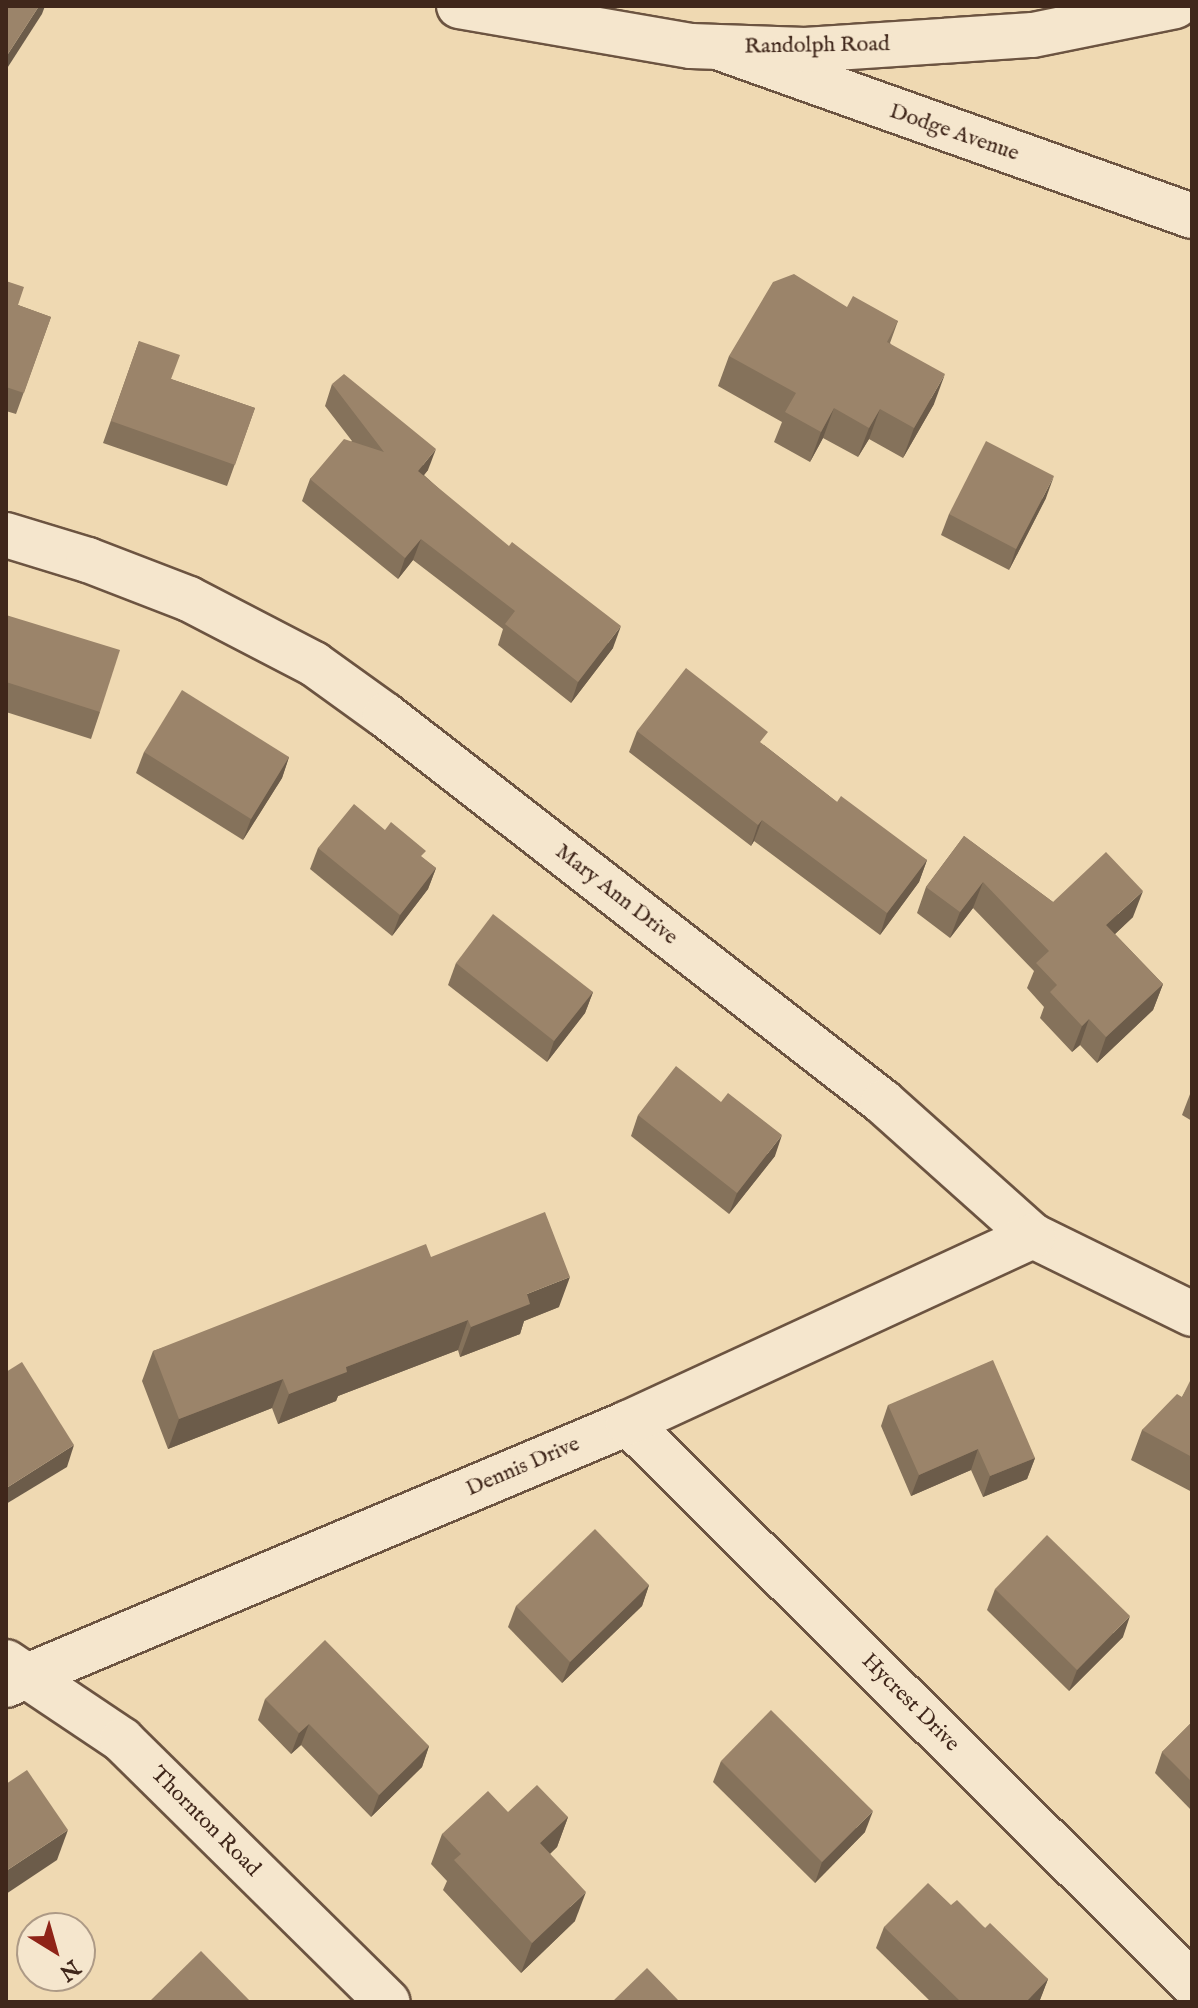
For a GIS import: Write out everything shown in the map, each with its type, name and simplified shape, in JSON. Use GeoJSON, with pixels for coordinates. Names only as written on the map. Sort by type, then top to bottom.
{"type":"FeatureCollection","features":[{"type":"Feature","properties":{"kind":"street","name":"Randolph Road"},"geometry":{"type":"LineString","coordinates":[[459,6],[717,47],[805,50],[1033,35],[1175,6]]}},
{"type":"Feature","properties":{"kind":"street","name":"Dodge Avenue"},"geometry":{"type":"LineString","coordinates":[[717,47],[1192,216]]}},
{"type":"Feature","properties":{"kind":"street","name":"Mary Ann Drive"},"geometry":{"type":"LineString","coordinates":[[6,535],[88,560],[189,599],[314,664],[385,715],[883,1102],[1033,1236],[1192,1314]]}},
{"type":"Feature","properties":{"kind":"street","name":"Dennis Drive"},"geometry":{"type":"LineString","coordinates":[[11,1674],[628,1423],[1033,1236]]}},
{"type":"Feature","properties":{"kind":"street","name":"Hycrest Drive"},"geometry":{"type":"LineString","coordinates":[[628,1423],[1192,1983]]}},
{"type":"Feature","properties":{"kind":"street","name":"Thornton Road"},"geometry":{"type":"LineString","coordinates":[[11,1674],[122,1740],[388,2002]]}},
{"type":"Feature","properties":{"kind":"building"},"geometry":{"type":"Polygon","coordinates":[[[6,6],[39,6],[6,57],[6,6]]]}},
{"type":"Feature","properties":{"kind":"building"},"geometry":{"type":"Polygon","coordinates":[[[794,274],[847,307],[853,296],[898,321],[887,342],[945,374],[914,428],[880,409],[869,428],[834,408],[821,432],[785,412],[796,393],[729,356],[773,282],[794,274]]]}},
{"type":"Feature","properties":{"kind":"building"},"geometry":{"type":"Polygon","coordinates":[[[6,281],[24,287],[18,305],[51,317],[24,393],[6,387],[6,281]]]}},
{"type":"Feature","properties":{"kind":"building"},"geometry":{"type":"Polygon","coordinates":[[[139,341],[180,355],[171,379],[255,408],[235,465],[111,421],[139,341]]]}},
{"type":"Feature","properties":{"kind":"building"},"geometry":{"type":"Polygon","coordinates":[[[344,374],[436,449],[418,471],[509,546],[512,542],[621,626],[578,682],[505,624],[515,611],[421,539],[405,558],[310,479],[344,439],[384,452],[332,384],[344,374]]]}},
{"type":"Feature","properties":{"kind":"building"},"geometry":{"type":"Polygon","coordinates":[[[986,441],[1054,476],[1016,549],[949,514],[986,441]]]}},
{"type":"Feature","properties":{"kind":"building"},"geometry":{"type":"Polygon","coordinates":[[[6,615],[120,650],[100,712],[6,682],[6,615]]]}},
{"type":"Feature","properties":{"kind":"building"},"geometry":{"type":"Polygon","coordinates":[[[686,668],[768,732],[760,742],[837,802],[841,796],[927,860],[887,913],[762,820],[758,825],[637,731],[686,668]]]}},
{"type":"Feature","properties":{"kind":"building"},"geometry":{"type":"Polygon","coordinates":[[[182,690],[289,757],[251,819],[144,752],[182,690]]]}},
{"type":"Feature","properties":{"kind":"building"},"geometry":{"type":"Polygon","coordinates":[[[354,804],[385,830],[391,822],[426,851],[421,856],[436,868],[400,915],[318,848],[354,804]]]}},
{"type":"Feature","properties":{"kind":"building"},"geometry":{"type":"Polygon","coordinates":[[[964,836],[1053,902],[1106,852],[1143,891],[1106,925],[1163,984],[1106,1037],[1089,1019],[1082,1026],[1050,992],[1057,985],[1036,963],[1049,951],[983,882],[960,912],[926,887],[964,836]]]}},
{"type":"Feature","properties":{"kind":"building"},"geometry":{"type":"Polygon","coordinates":[[[493,914],[593,992],[554,1041],[456,963],[493,914]]]}},
{"type":"Feature","properties":{"kind":"building"},"geometry":{"type":"Polygon","coordinates":[[[676,1066],[721,1102],[728,1093],[782,1135],[737,1193],[638,1115],[676,1066]]]}},
{"type":"Feature","properties":{"kind":"building"},"geometry":{"type":"Polygon","coordinates":[[[545,1212],[570,1277],[527,1294],[530,1304],[471,1327],[468,1320],[346,1367],[347,1372],[289,1394],[283,1379],[179,1419],[153,1351],[426,1244],[431,1257],[545,1212]]]}},
{"type":"Feature","properties":{"kind":"building"},"geometry":{"type":"Polygon","coordinates":[[[993,1360],[1035,1458],[990,1476],[978,1449],[919,1475],[888,1405],[993,1360]]]}},
{"type":"Feature","properties":{"kind":"building"},"geometry":{"type":"Polygon","coordinates":[[[22,1362],[74,1445],[8,1487],[6,1372],[22,1362]]]}},
{"type":"Feature","properties":{"kind":"building"},"geometry":{"type":"Polygon","coordinates":[[[1191,1379],[1192,1457],[1142,1430],[1177,1394],[1182,1397],[1191,1379]]]}},
{"type":"Feature","properties":{"kind":"building"},"geometry":{"type":"Polygon","coordinates":[[[595,1529],[649,1585],[570,1662],[516,1606],[595,1529]]]}},
{"type":"Feature","properties":{"kind":"building"},"geometry":{"type":"Polygon","coordinates":[[[1047,1535],[1130,1616],[1077,1670],[995,1589],[1047,1535]]]}},
{"type":"Feature","properties":{"kind":"building"},"geometry":{"type":"Polygon","coordinates":[[[325,1640],[429,1746],[379,1795],[309,1724],[299,1733],[265,1699],[325,1640]]]}},
{"type":"Feature","properties":{"kind":"building"},"geometry":{"type":"Polygon","coordinates":[[[771,1710],[873,1811],[822,1862],[721,1761],[771,1710]]]}},
{"type":"Feature","properties":{"kind":"building"},"geometry":{"type":"Polygon","coordinates":[[[1192,1722],[1192,1782],[1162,1752],[1192,1722]]]}},
{"type":"Feature","properties":{"kind":"building"},"geometry":{"type":"Polygon","coordinates":[[[27,1770],[68,1830],[6,1871],[6,1784],[27,1770]]]}},
{"type":"Feature","properties":{"kind":"building"},"geometry":{"type":"Polygon","coordinates":[[[537,1785],[568,1817],[540,1843],[586,1892],[532,1943],[454,1860],[461,1854],[442,1834],[488,1791],[508,1812],[537,1785]]]}},
{"type":"Feature","properties":{"kind":"building"},"geometry":{"type":"Polygon","coordinates":[[[928,1883],[951,1905],[957,1900],[985,1928],[990,1923],[1048,1979],[1026,2002],[961,2002],[884,1927],[928,1883]]]}},
{"type":"Feature","properties":{"kind":"building"},"geometry":{"type":"Polygon","coordinates":[[[201,1951],[251,2002],[151,2000],[201,1951]]]}},
{"type":"Feature","properties":{"kind":"building"},"geometry":{"type":"Polygon","coordinates":[[[647,1968],[680,2002],[612,2002],[647,1968]]]}}]}
